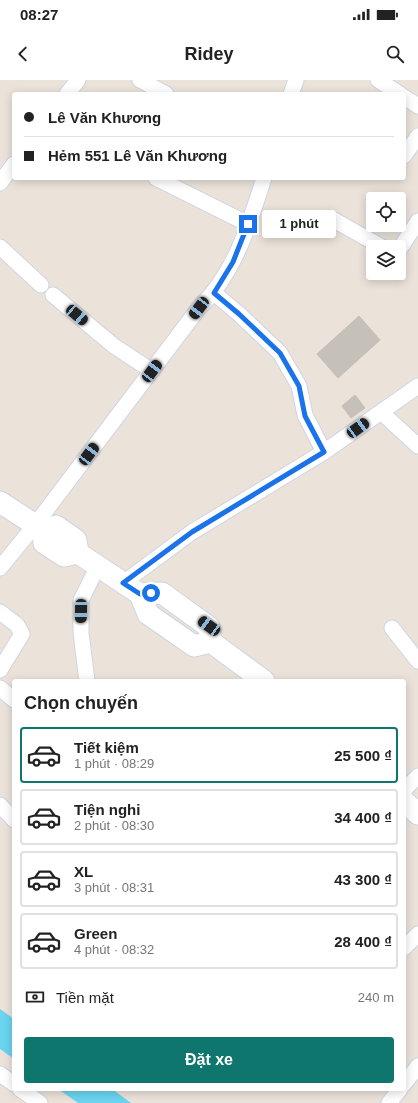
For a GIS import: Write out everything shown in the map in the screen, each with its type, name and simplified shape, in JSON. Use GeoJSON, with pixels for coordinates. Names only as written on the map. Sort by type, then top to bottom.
{"type":"FeatureCollection","features":[{"type":"Feature","properties":{"kind":"main road"},"geometry":{"type":"LineString","coordinates":[[0,502],[39,527],[56,526],[76,540],[78,553],[131,588],[148,614],[194,646],[211,642],[261,679]]}},
{"type":"Feature","properties":{"kind":"main road"},"geometry":{"type":"LineString","coordinates":[[406,803],[418,814]]}},
{"type":"Feature","properties":{"kind":"street"},"geometry":{"type":"LineString","coordinates":[[69,92],[78,80]]}},
{"type":"Feature","properties":{"kind":"street"},"geometry":{"type":"LineString","coordinates":[[140,80],[162,92]]}},
{"type":"Feature","properties":{"kind":"street"},"geometry":{"type":"LineString","coordinates":[[292,92],[296,80]]}},
{"type":"Feature","properties":{"kind":"street"},"geometry":{"type":"LineString","coordinates":[[378,80],[397,92]]}},
{"type":"Feature","properties":{"kind":"street"},"geometry":{"type":"LineString","coordinates":[[406,98],[418,106]]}},
{"type":"Feature","properties":{"kind":"street"},"geometry":{"type":"LineString","coordinates":[[406,153],[418,136]]}},
{"type":"Feature","properties":{"kind":"street"},"geometry":{"type":"LineString","coordinates":[[0,183],[12,167]]}},
{"type":"Feature","properties":{"kind":"street"},"geometry":{"type":"LineString","coordinates":[[160,180],[248,224]]}},
{"type":"Feature","properties":{"kind":"street"},"geometry":{"type":"LineString","coordinates":[[0,568],[39,527],[199,308],[214,293],[233,262],[263,180]]}},
{"type":"Feature","properties":{"kind":"street"},"geometry":{"type":"LineString","coordinates":[[334,220],[370,240]]}},
{"type":"Feature","properties":{"kind":"street"},"geometry":{"type":"LineString","coordinates":[[406,240],[418,222]]}},
{"type":"Feature","properties":{"kind":"street"},"geometry":{"type":"LineString","coordinates":[[0,247],[41,285]]}},
{"type":"Feature","properties":{"kind":"street"},"geometry":{"type":"LineString","coordinates":[[214,293],[239,314],[280,353],[299,386],[305,416],[324,452]]}},
{"type":"Feature","properties":{"kind":"street"},"geometry":{"type":"LineString","coordinates":[[53,295],[114,346],[152,371]]}},
{"type":"Feature","properties":{"kind":"street"},"geometry":{"type":"LineString","coordinates":[[131,588],[192,532],[324,452],[418,386]]}},
{"type":"Feature","properties":{"kind":"street"},"geometry":{"type":"LineString","coordinates":[[381,412],[418,446]]}},
{"type":"Feature","properties":{"kind":"street"},"geometry":{"type":"LineString","coordinates":[[86,679],[81,633],[81,600],[98,566]]}},
{"type":"Feature","properties":{"kind":"street"},"geometry":{"type":"LineString","coordinates":[[0,612],[17,624],[22,634],[0,670]]}},
{"type":"Feature","properties":{"kind":"street"},"geometry":{"type":"LineString","coordinates":[[392,628],[418,661]]}},
{"type":"Feature","properties":{"kind":"street"},"geometry":{"type":"LineString","coordinates":[[0,688],[12,698]]}},
{"type":"Feature","properties":{"kind":"street"},"geometry":{"type":"LineString","coordinates":[[406,788],[418,776]]}},
{"type":"Feature","properties":{"kind":"street"},"geometry":{"type":"LineString","coordinates":[[0,805],[12,818]]}},
{"type":"Feature","properties":{"kind":"street"},"geometry":{"type":"LineString","coordinates":[[406,1081],[418,1066]]}},
{"type":"Feature","properties":{"kind":"street"},"geometry":{"type":"LineString","coordinates":[[0,1074],[12,1083]]}},
{"type":"Feature","properties":{"kind":"street"},"geometry":{"type":"LineString","coordinates":[[23,1091],[40,1103]]}},
{"type":"Feature","properties":{"kind":"street"},"geometry":{"type":"LineString","coordinates":[[389,1103],[398,1091]]}},
{"type":"Feature","properties":{"kind":"water"},"geometry":{"type":"Polygon","coordinates":[[[0,1009],[12,1018],[12,1058],[0,1049],[0,1009]]]}},
{"type":"Feature","properties":{"kind":"water"},"geometry":{"type":"Polygon","coordinates":[[[61,1091],[115,1091],[131,1103],[78,1103],[61,1091]]]}},
{"type":"Feature","properties":{"kind":"building"},"geometry":{"type":"Polygon","coordinates":[[[359,316],[380,340],[338,378],[317,354],[359,316]]]}},
{"type":"Feature","properties":{"kind":"building"},"geometry":{"type":"Polygon","coordinates":[[[355,395],[365,408],[351,418],[342,406],[355,395]]]}},
{"type":"Feature","properties":{"kind":"route"},"geometry":{"type":"LineString","coordinates":[[151,593],[140,594],[123,583],[192,532],[324,452],[305,416],[299,386],[280,353],[239,314],[214,293],[233,262],[248,224]]}}]}
